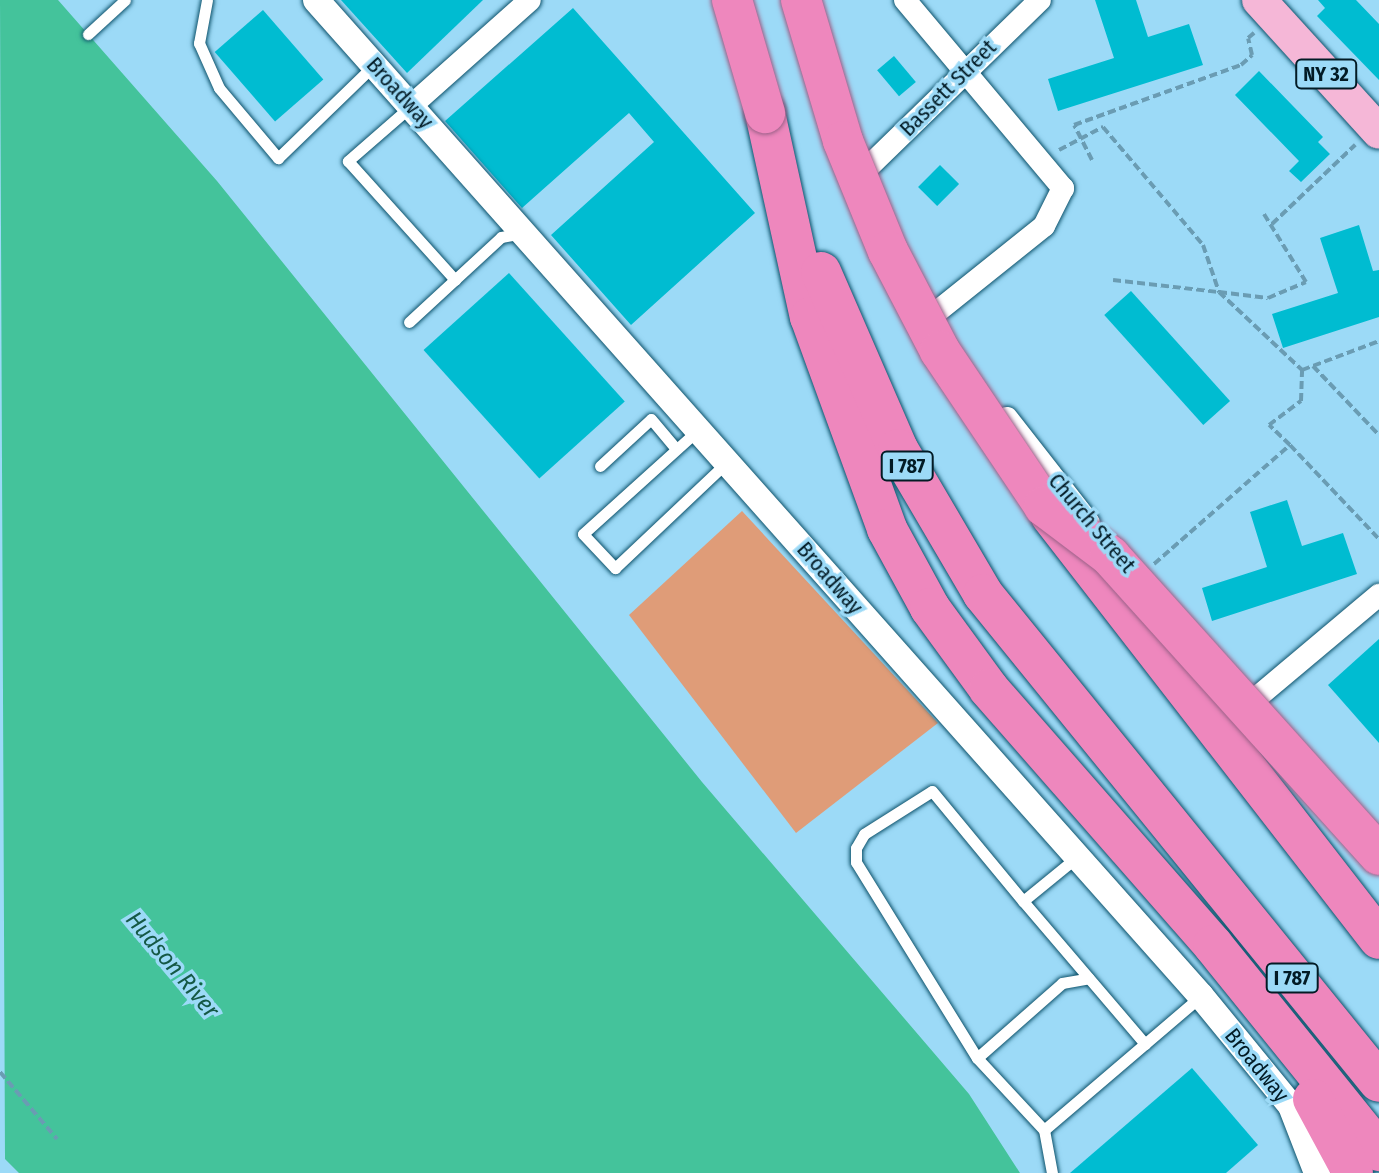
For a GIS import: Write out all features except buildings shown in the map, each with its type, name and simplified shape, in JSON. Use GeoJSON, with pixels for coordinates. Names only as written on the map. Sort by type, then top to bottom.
{"type":"FeatureCollection","features":[{"type":"Feature","properties":{"kind":"highway","name":"I 787"},"geometry":{"type":"LineString","coordinates":[[732,0],[765,113],[850,344],[939,522],[1014,638],[1379,1082]]}},
{"type":"Feature","properties":{"kind":"highway"},"geometry":{"type":"LineString","coordinates":[[801,0],[843,141],[888,251],[940,351],[1044,506],[1379,939]]}},
{"type":"Feature","properties":{"kind":"highway"},"geometry":{"type":"LineString","coordinates":[[765,113],[810,317],[906,568],[989,689],[1213,945],[1379,1151]]}},
{"type":"Feature","properties":{"kind":"highway"},"geometry":{"type":"LineString","coordinates":[[1044,506],[1110,556],[1379,855]]}},
{"type":"Feature","properties":{"kind":"highway"},"geometry":{"type":"LineString","coordinates":[[1205,874],[1379,1118]]}},
{"type":"Feature","properties":{"kind":"highway"},"geometry":{"type":"LineString","coordinates":[[1213,945],[1293,1063],[1324,1172]]}},
{"type":"Feature","properties":{"kind":"main road","name":"NY 32"},"geometry":{"type":"LineString","coordinates":[[1266,8],[1376,129]]}},
{"type":"Feature","properties":{"kind":"street","name":"Broadway"},"geometry":{"type":"LineString","coordinates":[[316,0],[1201,996],[1286,1099],[1324,1172]]}},
{"type":"Feature","properties":{"kind":"street"},"geometry":{"type":"LineString","coordinates":[[411,106],[530,0]]}},
{"type":"Feature","properties":{"kind":"street"},"geometry":{"type":"LineString","coordinates":[[905,0],[966,66],[1063,188],[1044,226],[939,310]]}},
{"type":"Feature","properties":{"kind":"street","name":"Bassett Street"},"geometry":{"type":"LineString","coordinates":[[857,178],[966,66],[1040,0]]}},
{"type":"Feature","properties":{"kind":"street","name":"Church Street"},"geometry":{"type":"LineString","coordinates":[[857,178],[939,310],[981,385],[1139,578],[1379,828]]}},
{"type":"Feature","properties":{"kind":"street"},"geometry":{"type":"LineString","coordinates":[[1255,699],[1379,595]]}},
{"type":"Feature","properties":{"kind":"lane"},"geometry":{"type":"LineString","coordinates":[[88,34],[125,0]]}},
{"type":"Feature","properties":{"kind":"lane"},"geometry":{"type":"LineString","coordinates":[[207,0],[199,43],[219,88],[278,158],[374,65]]}},
{"type":"Feature","properties":{"kind":"lane"},"geometry":{"type":"LineString","coordinates":[[411,106],[348,161],[455,280]]}},
{"type":"Feature","properties":{"kind":"lane"},"geometry":{"type":"LineString","coordinates":[[409,322],[501,237],[523,233]]}},
{"type":"Feature","properties":{"kind":"lane"},"geometry":{"type":"LineString","coordinates":[[600,466],[651,419],[676,449]]}},
{"type":"Feature","properties":{"kind":"lane"},"geometry":{"type":"LineString","coordinates":[[698,429],[583,534],[615,568],[727,462]]}},
{"type":"Feature","properties":{"kind":"lane"},"geometry":{"type":"LineString","coordinates":[[1052,1173],[1044,1130],[977,1058],[856,862],[856,848],[864,834],[932,791],[1145,1044]]}},
{"type":"Feature","properties":{"kind":"lane"},"geometry":{"type":"LineString","coordinates":[[1023,901],[1077,857]]}},
{"type":"Feature","properties":{"kind":"lane"},"geometry":{"type":"LineString","coordinates":[[977,1058],[1062,983],[1089,978]]}},
{"type":"Feature","properties":{"kind":"lane"},"geometry":{"type":"LineString","coordinates":[[1044,1130],[1201,996]]}},
{"type":"Feature","properties":{"kind":"path"},"geometry":{"type":"LineString","coordinates":[[1092,160],[1074,125],[1241,65],[1252,55],[1248,38],[1266,8]]}},
{"type":"Feature","properties":{"kind":"path"},"geometry":{"type":"LineString","coordinates":[[1041,160],[1103,127],[1203,245],[1219,292],[1302,370],[1301,401],[1269,425],[1379,539]]}},
{"type":"Feature","properties":{"kind":"path"},"geometry":{"type":"LineString","coordinates":[[1272,224],[1376,129]]}},
{"type":"Feature","properties":{"kind":"path"},"geometry":{"type":"LineString","coordinates":[[1113,280],[1268,298],[1306,282],[1264,214]]}},
{"type":"Feature","properties":{"kind":"path"},"geometry":{"type":"LineString","coordinates":[[1302,370],[1379,341]]}},
{"type":"Feature","properties":{"kind":"path"},"geometry":{"type":"LineString","coordinates":[[1313,366],[1379,435]]}},
{"type":"Feature","properties":{"kind":"path"},"geometry":{"type":"LineString","coordinates":[[1139,578],[1290,445]]}},
{"type":"Feature","properties":{"kind":"path"},"geometry":{"type":"LineString","coordinates":[[0,1072],[57,1139]]}},
{"type":"Feature","properties":{"kind":"shaded area"},"geometry":{"type":"Polygon","coordinates":[[[742,511],[938,723],[796,833],[629,615],[742,511]]]}},
{"type":"Feature","properties":{"kind":"water","name":"Hudson River"},"geometry":{"type":"Polygon","coordinates":[[[0,0],[58,0],[217,181],[702,782],[969,1094],[1020,1173],[19,1173],[5,1159],[0,0]]]}}]}
